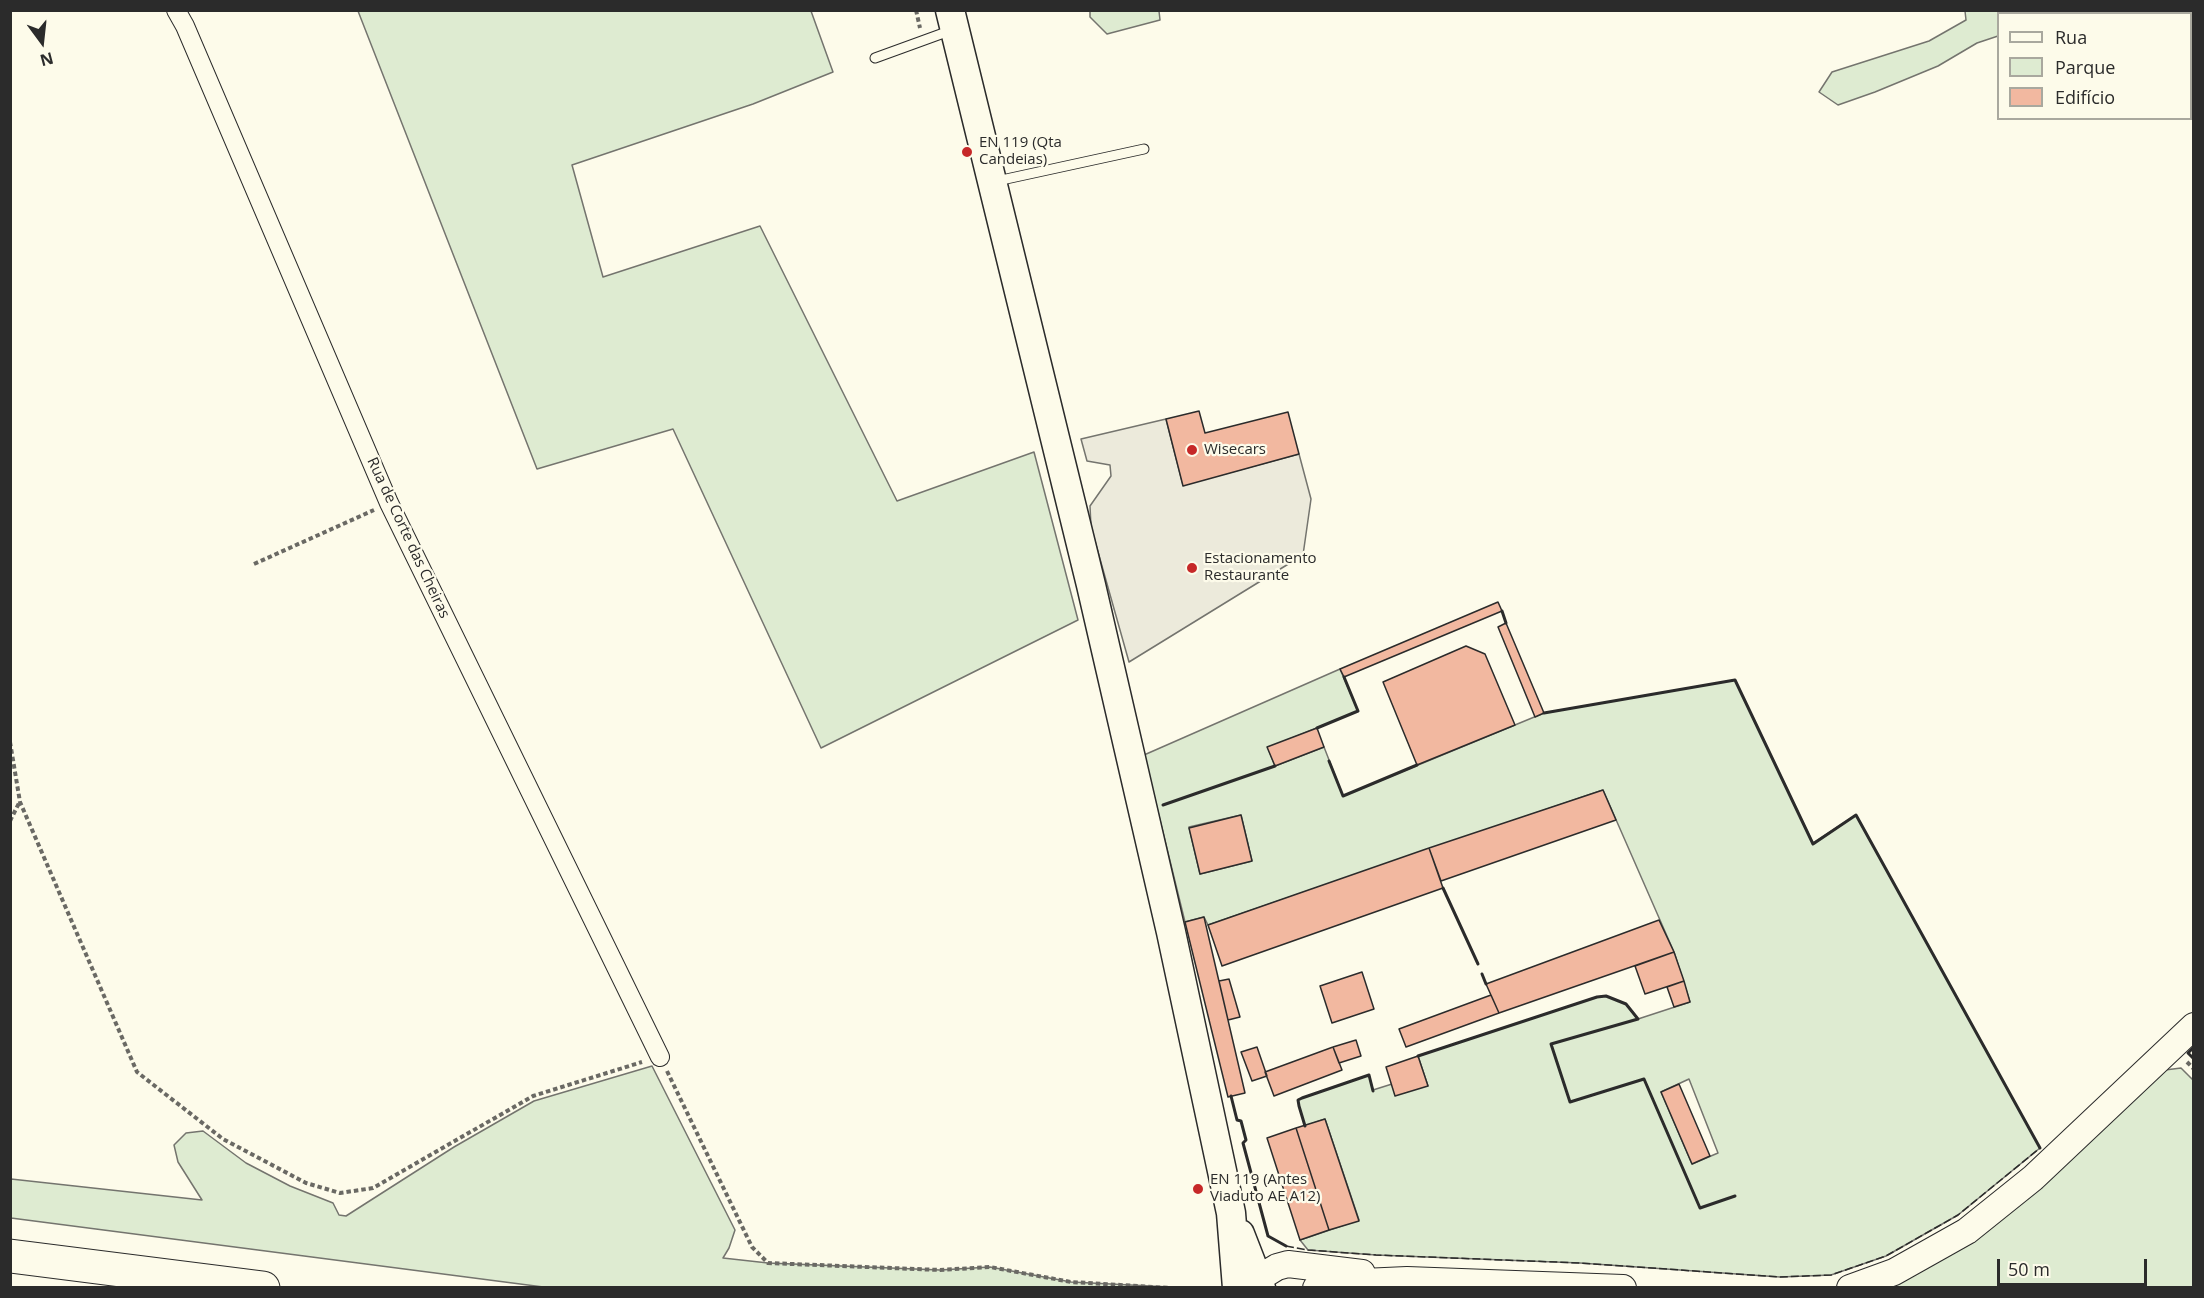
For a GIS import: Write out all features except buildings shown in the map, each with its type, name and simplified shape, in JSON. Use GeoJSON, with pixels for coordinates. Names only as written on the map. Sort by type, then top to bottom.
{"type":"FeatureCollection","features":[{"type":"Feature","properties":{"kind":"highway"},"geometry":{"type":"LineString","coordinates":[[10,1256],[263,1287]]}},
{"type":"Feature","properties":{"kind":"main road"},"geometry":{"type":"LineString","coordinates":[[952,20],[1091,585],[1171,932],[1231,1213],[1255,1285],[1276,1268],[1288,1264],[1314,1265],[1407,1280]]}},
{"type":"Feature","properties":{"kind":"main road"},"geometry":{"type":"LineString","coordinates":[[1850,1287],[1894,1272],[1967,1231],[2033,1178],[2193,1026]]}},
{"type":"Feature","properties":{"kind":"main road"},"geometry":{"type":"LineString","coordinates":[[1321,1287],[1407,1280],[1623,1287]]}},
{"type":"Feature","properties":{"kind":"street","name":"Rua de Corte das Cheiras"},"geometry":{"type":"LineString","coordinates":[[176,10],[185,26],[389,502],[660,1057]]}},
{"type":"Feature","properties":{"kind":"lane"},"geometry":{"type":"LineString","coordinates":[[875,58],[952,20]]}},
{"type":"Feature","properties":{"kind":"lane"},"geometry":{"type":"LineString","coordinates":[[991,182],[1144,149]]}},
{"type":"Feature","properties":{"kind":"path"},"geometry":{"type":"LineString","coordinates":[[254,564],[389,502]]}},
{"type":"Feature","properties":{"kind":"path"},"geometry":{"type":"LineString","coordinates":[[10,742],[20,802],[137,1072],[224,1140],[306,1183],[340,1193],[373,1188],[533,1096],[660,1057],[752,1247],[768,1263],[940,1270],[990,1267],[1071,1282],[1170,1287]]}},
{"type":"Feature","properties":{"kind":"path"},"geometry":{"type":"LineString","coordinates":[[10,821],[20,802]]}},
{"type":"Feature","properties":{"kind":"green space"},"geometry":{"type":"Polygon","coordinates":[[[358,11],[811,11],[833,72],[753,104],[572,165],[603,277],[760,226],[897,501],[1034,452],[1078,620],[821,748],[673,429],[537,469],[358,11]]]}},
{"type":"Feature","properties":{"kind":"green space"},"geometry":{"type":"Polygon","coordinates":[[[1090,11],[1159,11],[1160,20],[1107,34],[1090,17],[1090,11]]]}},
{"type":"Feature","properties":{"kind":"green space"},"geometry":{"type":"Polygon","coordinates":[[[1965,11],[2120,11],[1997,12],[1997,36],[1977,43],[1938,66],[1838,105],[1819,92],[1832,72],[1929,41],[1966,20],[1965,11]]]}},
{"type":"Feature","properties":{"kind":"green space"},"geometry":{"type":"Polygon","coordinates":[[[1340,669],[1358,711],[1268,748],[1275,766],[1324,747],[1343,796],[1544,713],[1735,680],[1813,843],[1856,815],[2040,1148],[1958,1215],[1886,1256],[1831,1275],[1780,1277],[1580,1263],[1308,1250],[1300,1240],[1359,1220],[1325,1119],[1305,1126],[1298,1100],[1369,1075],[1373,1090],[1392,1084],[1428,1086],[1418,1056],[1597,997],[1606,996],[1626,1004],[1638,1019],[1690,1002],[1674,952],[1603,790],[1208,925],[1204,917],[1185,922],[1144,755],[1340,669]],[[1241,815],[1189,827],[1200,874],[1252,861],[1241,815]],[[1689,1079],[1661,1092],[1692,1164],[1718,1153],[1689,1079]]]}},
{"type":"Feature","properties":{"kind":"green space"},"geometry":{"type":"Polygon","coordinates":[[[652,1066],[735,1230],[723,1258],[768,1263],[940,1270],[990,1267],[1071,1282],[1170,1287],[551,1288],[11,1218],[11,1179],[202,1200],[178,1162],[174,1145],[186,1133],[203,1131],[246,1163],[290,1186],[333,1203],[339,1215],[346,1216],[454,1147],[534,1101],[652,1066]]]}},
{"type":"Feature","properties":{"kind":"green space"},"geometry":{"type":"Polygon","coordinates":[[[2181,1068],[2193,1080],[2193,1287],[1881,1288],[2165,1070],[2181,1068]]]}},
{"type":"Feature","properties":{"kind":"shaded area","name":"Estacionamento Restaurante"},"geometry":{"type":"Polygon","coordinates":[[[1166,419],[1183,485],[1299,454],[1311,499],[1303,555],[1129,662],[1091,527],[1090,506],[1111,476],[1110,465],[1087,461],[1081,439],[1166,419]]]}},
{"type":"Feature","properties":{"kind":"fence"},"geometry":{"type":"LineString","coordinates":[[1286,1246],[1376,1255],[1580,1263],[1780,1277],[1831,1275],[1886,1256],[1958,1215],[2040,1148]]}},
{"type":"Feature","properties":{"kind":"wall"},"geometry":{"type":"LineString","coordinates":[[1502,611],[1506,623]]}},
{"type":"Feature","properties":{"kind":"wall"},"geometry":{"type":"LineString","coordinates":[[1317,728],[1358,711],[1344,677]]}},
{"type":"Feature","properties":{"kind":"wall"},"geometry":{"type":"LineString","coordinates":[[1544,713],[1735,680],[1813,844],[1856,815],[2040,1148]]}},
{"type":"Feature","properties":{"kind":"wall"},"geometry":{"type":"LineString","coordinates":[[1329,761],[1343,796],[1417,765]]}},
{"type":"Feature","properties":{"kind":"wall"},"geometry":{"type":"LineString","coordinates":[[1163,805],[1275,766]]}},
{"type":"Feature","properties":{"kind":"wall"},"geometry":{"type":"LineString","coordinates":[[1443,888],[1478,964]]}},
{"type":"Feature","properties":{"kind":"wall"},"geometry":{"type":"LineString","coordinates":[[1482,974],[1486,984]]}},
{"type":"Feature","properties":{"kind":"wall"},"geometry":{"type":"LineString","coordinates":[[1418,1056],[1597,997],[1606,996],[1626,1004],[1638,1019],[1551,1044],[1570,1102],[1644,1079],[1700,1208],[1735,1196]]}},
{"type":"Feature","properties":{"kind":"wall"},"geometry":{"type":"LineString","coordinates":[[2194,1047],[2188,1053],[2194,1059]]}},
{"type":"Feature","properties":{"kind":"wall"},"geometry":{"type":"LineString","coordinates":[[1305,1126],[1298,1100],[1369,1075],[1373,1091]]}},
{"type":"Feature","properties":{"kind":"wall"},"geometry":{"type":"LineString","coordinates":[[1231,1096],[1237,1120],[1241,1121],[1246,1140],[1243,1143],[1268,1236],[1286,1246]]}},
{"type":"Feature","properties":{"kind":"place","name":"EN 119 (Qta Candeias)"},"geometry":{"type":"Point","coordinates":[967,152]}},
{"type":"Feature","properties":{"kind":"place","name":"Wisecars"},"geometry":{"type":"Point","coordinates":[1192,450]}},
{"type":"Feature","properties":{"kind":"place","name":"Estacionamento Restaurante"},"geometry":{"type":"Point","coordinates":[1192,568]}},
{"type":"Feature","properties":{"kind":"place","name":"EN 119 (Antes Viaduto AE A12)"},"geometry":{"type":"Point","coordinates":[1198,1189]}}]}
